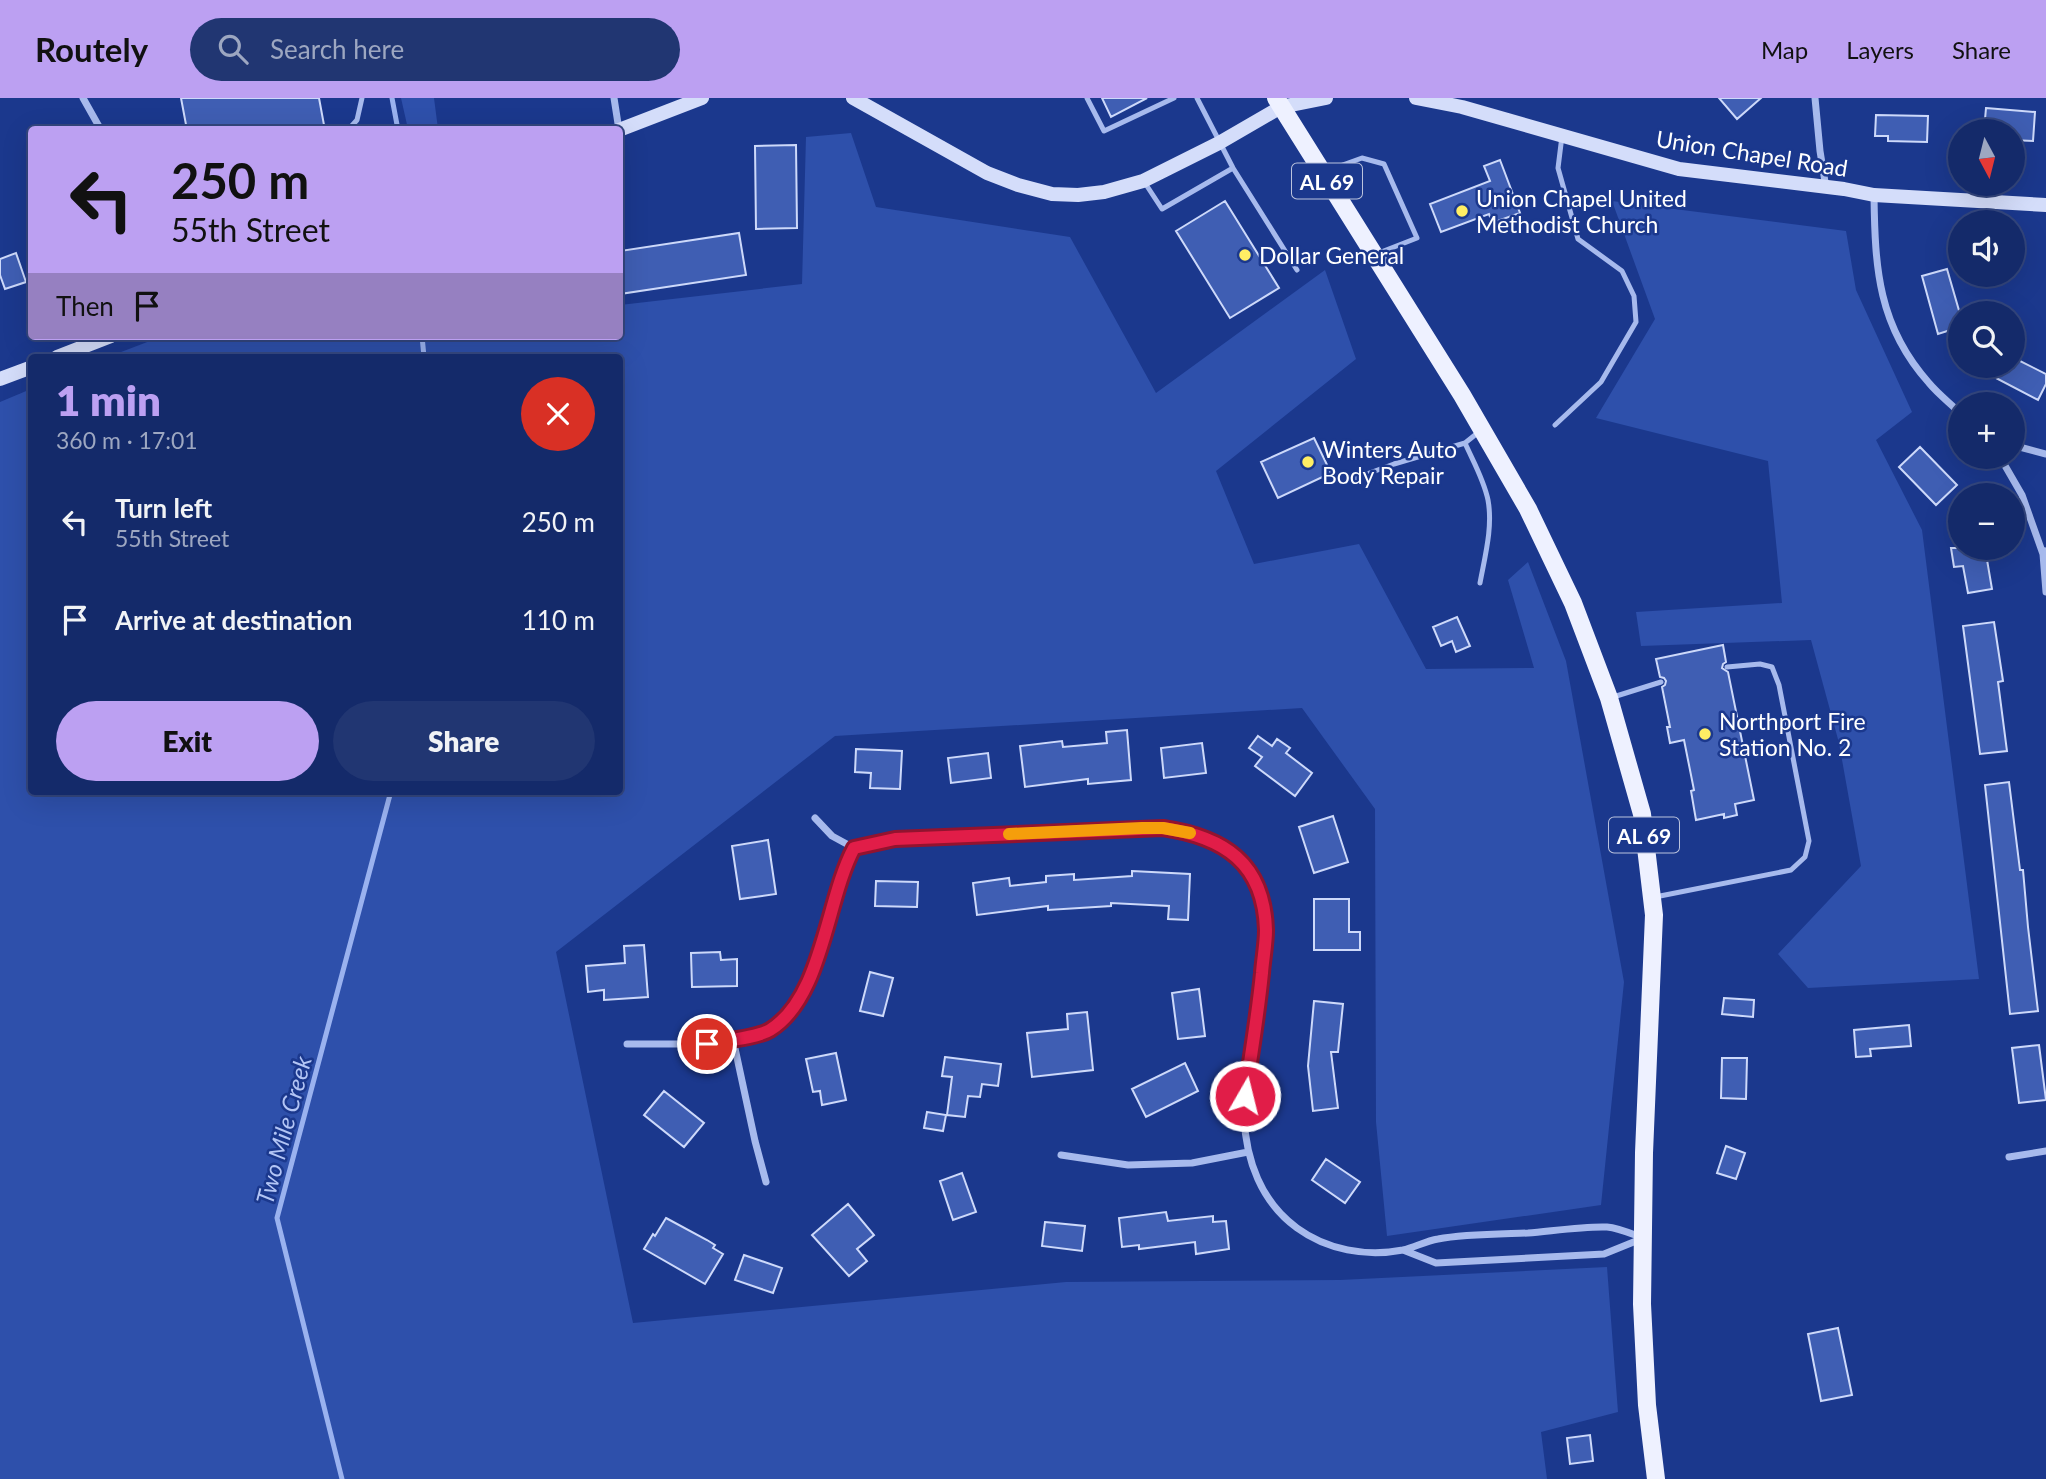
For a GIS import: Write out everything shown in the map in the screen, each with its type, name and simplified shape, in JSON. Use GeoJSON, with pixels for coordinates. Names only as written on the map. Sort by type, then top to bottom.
{"type":"FeatureCollection","features":[{"type":"Feature","properties":{"kind":"main road","name":"AL 69"},"geometry":{"type":"LineString","coordinates":[[1278,102],[1483,429],[1528,509],[1573,603],[1609,698],[1642,814],[1654,915],[1644,1153],[1642,1304],[1647,1405],[1656,1479]]}},
{"type":"Feature","properties":{"kind":"street"},"geometry":{"type":"LineString","coordinates":[[83,98],[99,126]]}},
{"type":"Feature","properties":{"kind":"street"},"geometry":{"type":"LineString","coordinates":[[614,98],[618,126]]}},
{"type":"Feature","properties":{"kind":"street"},"geometry":{"type":"LineString","coordinates":[[623,128],[702,98]]}},
{"type":"Feature","properties":{"kind":"street"},"geometry":{"type":"LineString","coordinates":[[853,98],[987,173],[1052,194],[1078,195],[1104,192],[1143,181],[1219,143],[1278,102],[1326,98]]}},
{"type":"Feature","properties":{"kind":"street","name":"Union Chapel Road"},"geometry":{"type":"LineString","coordinates":[[1416,98],[1462,107],[1679,169],[1874,195],[2046,205]]}},
{"type":"Feature","properties":{"kind":"street"},"geometry":{"type":"LineString","coordinates":[[1815,98],[1826,188]]}},
{"type":"Feature","properties":{"kind":"street"},"geometry":{"type":"LineString","coordinates":[[1874,195],[1878,273],[1886,313],[1917,369],[1948,402]]}},
{"type":"Feature","properties":{"kind":"street"},"geometry":{"type":"LineString","coordinates":[[65,354],[101,340]]}},
{"type":"Feature","properties":{"kind":"street"},"geometry":{"type":"LineString","coordinates":[[1,377],[28,368]]}},
{"type":"Feature","properties":{"kind":"street"},"geometry":{"type":"LineString","coordinates":[[2025,448],[2046,454]]}},
{"type":"Feature","properties":{"kind":"street"},"geometry":{"type":"LineString","coordinates":[[2007,469],[2022,495],[2044,552],[2046,592]]}},
{"type":"Feature","properties":{"kind":"street"},"geometry":{"type":"LineString","coordinates":[[815,818],[832,836],[854,848],[895,839],[1142,828],[1163,828],[1204,836],[1223,846],[1251,874],[1260,893],[1264,912],[1266,933],[1244,1117],[1248,1152],[1256,1179],[1280,1214],[1296,1228],[1335,1248],[1368,1252],[1402,1250],[1439,1239],[1609,1227],[1644,1238]]}},
{"type":"Feature","properties":{"kind":"street"},"geometry":{"type":"LineString","coordinates":[[627,1044],[707,1044],[767,1032],[784,1019],[797,1003],[815,965],[844,866],[854,848]]}},
{"type":"Feature","properties":{"kind":"street"},"geometry":{"type":"LineString","coordinates":[[733,1039],[765,1182]]}},
{"type":"Feature","properties":{"kind":"street"},"geometry":{"type":"LineString","coordinates":[[2009,1157],[2046,1151]]}},
{"type":"Feature","properties":{"kind":"street"},"geometry":{"type":"LineString","coordinates":[[1061,1155],[1128,1165],[1192,1163],[1248,1152]]}},
{"type":"Feature","properties":{"kind":"street"},"geometry":{"type":"LineString","coordinates":[[1402,1250],[1436,1264],[1604,1254],[1644,1238]]}},
{"type":"Feature","properties":{"kind":"lane"},"geometry":{"type":"LineString","coordinates":[[352,126],[357,120],[362,98]]}},
{"type":"Feature","properties":{"kind":"lane"},"geometry":{"type":"LineString","coordinates":[[1087,98],[1104,131],[1174,98]]}},
{"type":"Feature","properties":{"kind":"lane"},"geometry":{"type":"LineString","coordinates":[[1197,98],[1233,168],[1297,270]]}},
{"type":"Feature","properties":{"kind":"lane"},"geometry":{"type":"LineString","coordinates":[[1555,425],[1601,382],[1636,322],[1634,296],[1622,271],[1578,239],[1558,168],[1562,136]]}},
{"type":"Feature","properties":{"kind":"lane"},"geometry":{"type":"LineString","coordinates":[[1321,173],[1362,158],[1384,164],[1417,238],[1373,255]]}},
{"type":"Feature","properties":{"kind":"lane"},"geometry":{"type":"LineString","coordinates":[[1143,181],[1161,209],[1233,168]]}},
{"type":"Feature","properties":{"kind":"lane"},"geometry":{"type":"LineString","coordinates":[[1345,482],[1465,443],[1483,429]]}},
{"type":"Feature","properties":{"kind":"lane"},"geometry":{"type":"LineString","coordinates":[[1465,443],[1483,484],[1490,514],[1480,583]]}},
{"type":"Feature","properties":{"kind":"lane"},"geometry":{"type":"LineString","coordinates":[[1652,898],[1791,870],[1805,857],[1809,841],[1779,685],[1772,667],[1760,664],[1727,667]]}},
{"type":"Feature","properties":{"kind":"lane"},"geometry":{"type":"LineString","coordinates":[[1609,698],[1661,682]]}},
{"type":"Feature","properties":{"kind":"shaded area"},"geometry":{"type":"Polygon","coordinates":[[[401,98],[434,98],[438,126],[407,126],[401,98]]]}},
{"type":"Feature","properties":{"kind":"shaded area"},"geometry":{"type":"Polygon","coordinates":[[[851,133],[876,207],[1070,237],[1156,393],[1325,270],[1356,359],[1216,471],[1254,564],[1359,544],[1426,669],[1534,668],[1508,580],[1528,562],[1566,661],[1624,982],[1601,1205],[1387,1236],[1376,1122],[1375,809],[1302,708],[835,736],[556,952],[633,1323],[1066,1282],[1340,1280],[1607,1267],[1618,1412],[1541,1432],[1547,1479],[0,1479],[0,402],[28,390],[28,795],[623,795],[623,354],[116,354],[153,340],[623,340],[623,305],[802,284],[806,137],[851,133]]]}},
{"type":"Feature","properties":{"kind":"shaded area"},"geometry":{"type":"Polygon","coordinates":[[[1612,201],[1846,231],[1856,290],[1912,412],[1876,440],[1922,530],[1979,979],[1808,988],[1778,954],[1861,866],[1839,743],[1811,640],[1641,646],[1636,612],[1782,603],[1768,461],[1596,418],[1655,319],[1612,201]]]}},
{"type":"Feature","properties":{"kind":"building"},"geometry":{"type":"Polygon","coordinates":[[[181,98],[319,98],[324,125],[319,126],[186,126],[181,98]]]}},
{"type":"Feature","properties":{"kind":"building"},"geometry":{"type":"Polygon","coordinates":[[[1102,98],[1147,98],[1111,117],[1102,98]]]}},
{"type":"Feature","properties":{"kind":"building"},"geometry":{"type":"Polygon","coordinates":[[[1719,98],[1761,98],[1737,119],[1719,98]]]}},
{"type":"Feature","properties":{"kind":"building"},"geometry":{"type":"Polygon","coordinates":[[[1986,108],[2035,112],[2033,141],[2025,141],[2025,119],[1985,119],[1986,108]]]}},
{"type":"Feature","properties":{"kind":"building"},"geometry":{"type":"Polygon","coordinates":[[[1876,115],[1928,116],[1927,142],[1888,141],[1888,136],[1875,136],[1876,115]]]}},
{"type":"Feature","properties":{"kind":"building"},"geometry":{"type":"Polygon","coordinates":[[[796,145],[797,228],[756,229],[755,146],[796,145]]]}},
{"type":"Feature","properties":{"kind":"building"},"geometry":{"type":"Polygon","coordinates":[[[1500,160],[1520,213],[1492,223],[1489,214],[1441,232],[1430,204],[1490,181],[1484,166],[1500,160]]]}},
{"type":"Feature","properties":{"kind":"building"},"geometry":{"type":"Polygon","coordinates":[[[1225,201],[1279,288],[1230,318],[1176,231],[1225,201]]]}},
{"type":"Feature","properties":{"kind":"building"},"geometry":{"type":"Polygon","coordinates":[[[739,233],[746,275],[623,294],[623,251],[739,233]]]}},
{"type":"Feature","properties":{"kind":"building"},"geometry":{"type":"Polygon","coordinates":[[[16,253],[26,282],[5,289],[0,275],[0,259],[16,253]]]}},
{"type":"Feature","properties":{"kind":"building"},"geometry":{"type":"Polygon","coordinates":[[[1947,269],[1948,287],[1952,287],[1956,301],[1948,301],[1948,331],[1938,334],[1922,276],[1947,269]]]}},
{"type":"Feature","properties":{"kind":"building"},"geometry":{"type":"Polygon","coordinates":[[[2025,364],[2046,374],[2046,384],[2038,400],[1996,378],[2025,378],[2025,364]]]}},
{"type":"Feature","properties":{"kind":"building"},"geometry":{"type":"Polygon","coordinates":[[[1314,438],[1331,473],[1278,498],[1261,462],[1314,438]]]}},
{"type":"Feature","properties":{"kind":"building"},"geometry":{"type":"Polygon","coordinates":[[[1920,447],[1955,483],[1948,483],[1948,494],[1936,505],[1899,467],[1920,447]]]}},
{"type":"Feature","properties":{"kind":"building"},"geometry":{"type":"Polygon","coordinates":[[[1953,560],[1987,560],[1992,589],[1968,593],[1963,566],[1954,567],[1953,560]]]}},
{"type":"Feature","properties":{"kind":"building"},"geometry":{"type":"Polygon","coordinates":[[[1457,617],[1470,646],[1456,652],[1452,641],[1441,646],[1433,627],[1457,617]]]}},
{"type":"Feature","properties":{"kind":"building"},"geometry":{"type":"Polygon","coordinates":[[[1994,622],[2003,681],[1998,682],[2007,751],[1980,754],[1963,626],[1994,622]]]}},
{"type":"Feature","properties":{"kind":"building","name":"Northport Fire Station No. 2"},"geometry":{"type":"Polygon","coordinates":[[[1723,645],[1726,662],[1722,668],[1728,672],[1754,800],[1735,804],[1737,815],[1724,818],[1724,814],[1696,820],[1691,791],[1694,790],[1684,740],[1670,743],[1667,727],[1670,727],[1662,687],[1666,681],[1660,677],[1656,659],[1723,645]]]}},
{"type":"Feature","properties":{"kind":"building"},"geometry":{"type":"Polygon","coordinates":[[[1127,730],[1131,780],[1088,784],[1088,779],[1025,787],[1020,746],[1062,741],[1063,747],[1107,743],[1106,732],[1127,730]]]}},
{"type":"Feature","properties":{"kind":"building"},"geometry":{"type":"Polygon","coordinates":[[[1258,736],[1272,746],[1277,739],[1290,748],[1286,753],[1312,773],[1295,796],[1255,766],[1262,757],[1249,748],[1258,736]]]}},
{"type":"Feature","properties":{"kind":"building"},"geometry":{"type":"Polygon","coordinates":[[[1202,743],[1206,773],[1164,778],[1161,748],[1202,743]]]}},
{"type":"Feature","properties":{"kind":"building"},"geometry":{"type":"Polygon","coordinates":[[[856,749],[902,751],[900,789],[870,788],[871,773],[855,772],[856,749]]]}},
{"type":"Feature","properties":{"kind":"building"},"geometry":{"type":"Polygon","coordinates":[[[988,753],[991,778],[951,783],[948,758],[988,753]]]}},
{"type":"Feature","properties":{"kind":"building"},"geometry":{"type":"Polygon","coordinates":[[[2009,782],[2020,870],[2023,870],[2038,1011],[2010,1014],[1985,785],[2009,782]]]}},
{"type":"Feature","properties":{"kind":"building"},"geometry":{"type":"Polygon","coordinates":[[[1333,816],[1348,862],[1314,873],[1299,827],[1333,816]]]}},
{"type":"Feature","properties":{"kind":"building"},"geometry":{"type":"Polygon","coordinates":[[[768,840],[776,894],[740,899],[732,846],[768,840]]]}},
{"type":"Feature","properties":{"kind":"building"},"geometry":{"type":"Polygon","coordinates":[[[1132,871],[1190,874],[1188,920],[1168,919],[1169,906],[1111,903],[1111,906],[1048,910],[1048,906],[977,915],[973,883],[1009,878],[1010,886],[1046,882],[1046,876],[1074,874],[1074,880],[1132,876],[1132,871]]]}},
{"type":"Feature","properties":{"kind":"building"},"geometry":{"type":"Polygon","coordinates":[[[876,881],[918,882],[917,907],[875,906],[876,881]]]}},
{"type":"Feature","properties":{"kind":"building"},"geometry":{"type":"Polygon","coordinates":[[[1314,899],[1349,899],[1349,932],[1360,932],[1360,950],[1314,950],[1314,899]]]}},
{"type":"Feature","properties":{"kind":"building"},"geometry":{"type":"Polygon","coordinates":[[[644,945],[648,997],[604,1000],[604,990],[588,992],[586,966],[625,963],[624,946],[644,945]]]}},
{"type":"Feature","properties":{"kind":"building"},"geometry":{"type":"Polygon","coordinates":[[[720,952],[721,960],[737,959],[737,986],[692,987],[691,953],[720,952]]]}},
{"type":"Feature","properties":{"kind":"building"},"geometry":{"type":"Polygon","coordinates":[[[870,972],[893,978],[883,1016],[860,1011],[870,972]]]}},
{"type":"Feature","properties":{"kind":"building"},"geometry":{"type":"Polygon","coordinates":[[[1199,989],[1205,1036],[1178,1039],[1172,993],[1199,989]]]}},
{"type":"Feature","properties":{"kind":"building"},"geometry":{"type":"Polygon","coordinates":[[[1724,998],[1754,1000],[1753,1017],[1722,1014],[1724,998]]]}},
{"type":"Feature","properties":{"kind":"building"},"geometry":{"type":"Polygon","coordinates":[[[1314,1001],[1343,1004],[1338,1052],[1331,1052],[1338,1108],[1313,1111],[1308,1066],[1314,1001]]]}},
{"type":"Feature","properties":{"kind":"building"},"geometry":{"type":"Polygon","coordinates":[[[1087,1012],[1093,1070],[1032,1077],[1027,1033],[1068,1029],[1067,1014],[1087,1012]]]}},
{"type":"Feature","properties":{"kind":"building"},"geometry":{"type":"Polygon","coordinates":[[[1909,1025],[1911,1046],[1870,1049],[1871,1056],[1856,1057],[1854,1030],[1909,1025]]]}},
{"type":"Feature","properties":{"kind":"building"},"geometry":{"type":"Polygon","coordinates":[[[2039,1045],[2046,1100],[2019,1103],[2012,1048],[2039,1045]]]}},
{"type":"Feature","properties":{"kind":"building"},"geometry":{"type":"Polygon","coordinates":[[[836,1053],[846,1100],[822,1105],[820,1091],[813,1092],[806,1059],[836,1053]]]}},
{"type":"Feature","properties":{"kind":"building"},"geometry":{"type":"Polygon","coordinates":[[[945,1057],[1001,1064],[998,1086],[982,1084],[980,1097],[968,1096],[965,1117],[947,1115],[952,1077],[942,1076],[945,1057]]]}},
{"type":"Feature","properties":{"kind":"building"},"geometry":{"type":"Polygon","coordinates":[[[1722,1058],[1747,1058],[1746,1099],[1721,1098],[1722,1058]]]}},
{"type":"Feature","properties":{"kind":"building"},"geometry":{"type":"Polygon","coordinates":[[[1185,1063],[1198,1091],[1146,1117],[1132,1089],[1185,1063]]]}},
{"type":"Feature","properties":{"kind":"building"},"geometry":{"type":"Polygon","coordinates":[[[664,1091],[704,1123],[684,1147],[644,1115],[664,1091]]]}},
{"type":"Feature","properties":{"kind":"building"},"geometry":{"type":"Polygon","coordinates":[[[927,1112],[946,1115],[943,1131],[924,1128],[927,1112]]]}},
{"type":"Feature","properties":{"kind":"building"},"geometry":{"type":"Polygon","coordinates":[[[1726,1146],[1745,1153],[1736,1179],[1717,1173],[1726,1146]]]}},
{"type":"Feature","properties":{"kind":"building"},"geometry":{"type":"Polygon","coordinates":[[[1326,1159],[1360,1182],[1345,1203],[1312,1180],[1326,1159]]]}},
{"type":"Feature","properties":{"kind":"building"},"geometry":{"type":"Polygon","coordinates":[[[962,1173],[976,1212],[953,1220],[940,1181],[962,1173]]]}},
{"type":"Feature","properties":{"kind":"building"},"geometry":{"type":"Polygon","coordinates":[[[848,1204],[874,1235],[857,1249],[867,1261],[849,1276],[812,1235],[848,1204]]]}},
{"type":"Feature","properties":{"kind":"building"},"geometry":{"type":"Polygon","coordinates":[[[1166,1212],[1168,1221],[1213,1216],[1213,1222],[1226,1221],[1229,1249],[1196,1254],[1195,1242],[1139,1249],[1139,1245],[1122,1247],[1119,1218],[1166,1212]]]}},
{"type":"Feature","properties":{"kind":"building"},"geometry":{"type":"Polygon","coordinates":[[[666,1218],[715,1245],[713,1248],[723,1254],[705,1284],[644,1249],[666,1218]]]}},
{"type":"Feature","properties":{"kind":"building"},"geometry":{"type":"Polygon","coordinates":[[[1045,1222],[1085,1226],[1082,1251],[1042,1246],[1045,1222]]]}},
{"type":"Feature","properties":{"kind":"building"},"geometry":{"type":"Polygon","coordinates":[[[744,1255],[782,1268],[773,1293],[735,1280],[744,1255]]]}},
{"type":"Feature","properties":{"kind":"building"},"geometry":{"type":"Polygon","coordinates":[[[1838,1328],[1852,1395],[1821,1401],[1808,1334],[1838,1328]]]}},
{"type":"Feature","properties":{"kind":"building"},"geometry":{"type":"Polygon","coordinates":[[[1590,1435],[1593,1461],[1570,1464],[1567,1438],[1590,1435]]]}},
{"type":"Feature","properties":{"kind":"waterway"},"geometry":{"type":"LineString","coordinates":[[392,98],[397,126]]}},
{"type":"Feature","properties":{"kind":"waterway","name":"Two Mile Creek"},"geometry":{"type":"LineString","coordinates":[[422,340],[424,354]]}},
{"type":"Feature","properties":{"kind":"waterway","name":"Two Mile Creek"},"geometry":{"type":"LineString","coordinates":[[342,1479],[277,1218],[390,795]]}},
{"type":"Feature","properties":{"kind":"slow traffic"},"geometry":{"type":"LineString","coordinates":[[1009,834],[1142,828],[1163,828],[1190,833]]}},
{"type":"Feature","properties":{"kind":"place","name":"Union Chapel United Methodist Church"},"geometry":{"type":"Point","coordinates":[1462,211]}},
{"type":"Feature","properties":{"kind":"place","name":"Dollar General"},"geometry":{"type":"Point","coordinates":[1245,255]}},
{"type":"Feature","properties":{"kind":"place","name":"Winters Auto Body Repair"},"geometry":{"type":"Point","coordinates":[1308,462]}},
{"type":"Feature","properties":{"kind":"place","name":"Northport Fire Station No. 2"},"geometry":{"type":"Point","coordinates":[1705,734]}},
{"type":"Feature","properties":{"kind":"route"},"geometry":{"type":"LineString","coordinates":[[707,1044],[767,1032],[784,1019],[797,1003],[815,965],[844,866],[854,848],[895,839],[1163,828],[1204,836],[1223,846],[1251,874],[1260,893],[1266,933],[1245,1096]]}}]}
